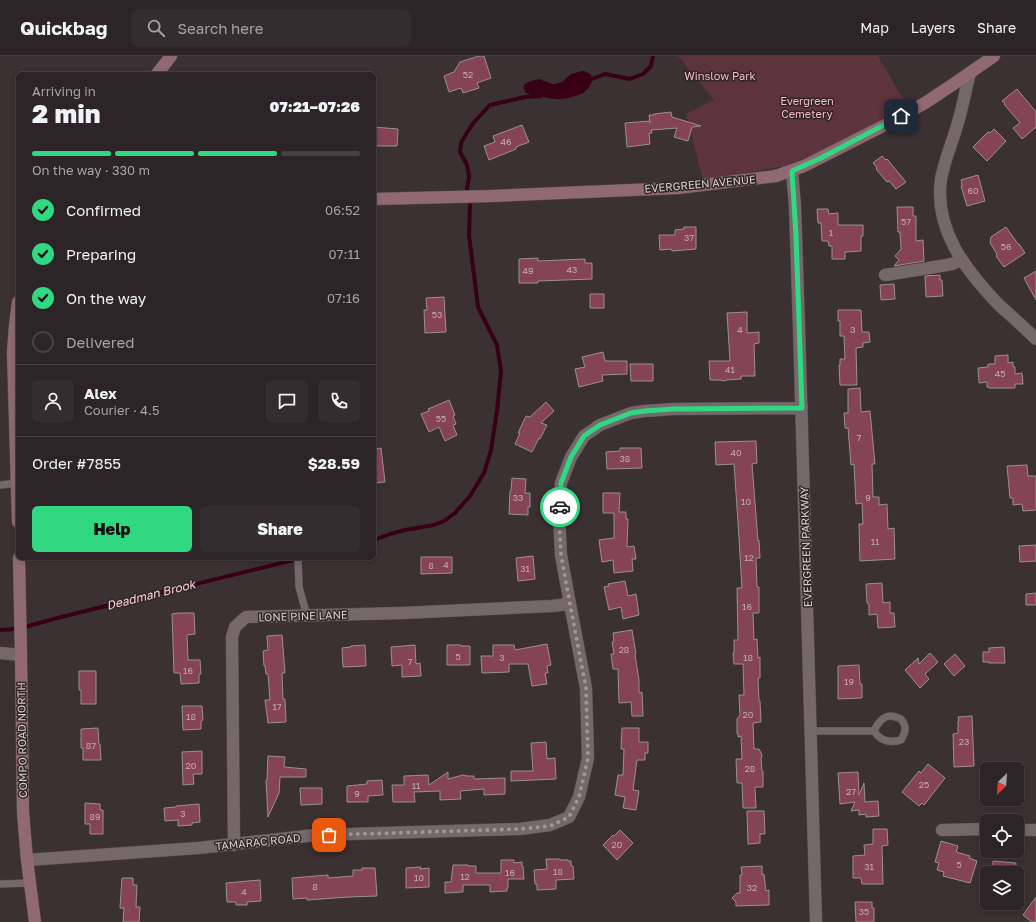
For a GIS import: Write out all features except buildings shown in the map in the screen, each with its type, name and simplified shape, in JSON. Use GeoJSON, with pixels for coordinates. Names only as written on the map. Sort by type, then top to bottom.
{"type":"FeatureCollection","features":[{"type":"Feature","properties":{"kind":"main road"},"geometry":{"type":"LineString","coordinates":[[159,72],[171,56]]}},
{"type":"Feature","properties":{"kind":"main road","name":"EVERGREEN AVENUE"},"geometry":{"type":"LineString","coordinates":[[376,199],[492,196],[678,188],[776,176],[792,171],[821,158],[889,123],[925,103],[994,56]]}},
{"type":"Feature","properties":{"kind":"main road"},"geometry":{"type":"LineString","coordinates":[[16,318],[13,352],[16,450]]}},
{"type":"Feature","properties":{"kind":"main road","name":"COMPO ROAD NORTH"},"geometry":{"type":"LineString","coordinates":[[19,560],[23,812],[29,883],[35,922]]}},
{"type":"Feature","properties":{"kind":"street"},"geometry":{"type":"LineString","coordinates":[[970,73],[957,127],[943,171],[940,202],[943,220],[950,240],[961,260],[998,304],[1036,339]]}},
{"type":"Feature","properties":{"kind":"street","name":"EVERGREEN PARKWAY"},"geometry":{"type":"LineString","coordinates":[[792,171],[796,235],[802,408],[816,922]]}},
{"type":"Feature","properties":{"kind":"street"},"geometry":{"type":"LineString","coordinates":[[885,275],[952,264],[961,260]]}},
{"type":"Feature","properties":{"kind":"street","name":"TAMARAC ROAD"},"geometry":{"type":"LineString","coordinates":[[27,860],[234,845],[316,835],[520,829],[550,826],[569,817],[579,797],[588,758],[586,688],[561,555],[559,515],[561,483],[571,457],[584,436],[600,425],[631,413],[674,409],[802,408]]}},
{"type":"Feature","properties":{"kind":"street","name":"LONE PINE LANE"},"geometry":{"type":"LineString","coordinates":[[234,845],[232,637],[235,627],[246,617],[418,613],[570,604]]}},
{"type":"Feature","properties":{"kind":"street"},"geometry":{"type":"LineString","coordinates":[[0,653],[21,655]]}},
{"type":"Feature","properties":{"kind":"street"},"geometry":{"type":"LineString","coordinates":[[942,830],[980,829]]}},
{"type":"Feature","properties":{"kind":"street"},"geometry":{"type":"LineString","coordinates":[[1024,830],[1036,830]]}},
{"type":"Feature","properties":{"kind":"lane"},"geometry":{"type":"LineString","coordinates":[[0,485],[16,483]]}},
{"type":"Feature","properties":{"kind":"lane"},"geometry":{"type":"LineString","coordinates":[[298,561],[299,587],[308,616]]}},
{"type":"Feature","properties":{"kind":"lane"},"geometry":{"type":"LineString","coordinates":[[891,716],[901,718],[905,724],[905,733],[901,740],[894,742],[886,741],[879,737],[874,731],[876,724],[891,716]]}},
{"type":"Feature","properties":{"kind":"lane"},"geometry":{"type":"LineString","coordinates":[[811,731],[874,731]]}},
{"type":"Feature","properties":{"kind":"lane"},"geometry":{"type":"LineString","coordinates":[[0,884],[29,883]]}},
{"type":"Feature","properties":{"kind":"green space","name":"Evergreen Cemetery"},"geometry":{"type":"Polygon","coordinates":[[[678,56],[878,56],[906,104],[895,113],[827,149],[786,166],[703,180],[686,114],[714,100],[678,56]]]}},
{"type":"Feature","properties":{"kind":"shaded area"},"geometry":{"type":"Polygon","coordinates":[[[582,71],[590,74],[592,80],[589,87],[583,93],[576,96],[563,99],[553,99],[530,94],[524,90],[524,85],[528,82],[539,79],[555,84],[562,82],[571,74],[582,71]]]}},
{"type":"Feature","properties":{"kind":"waterway","name":"Deadman Brook"},"geometry":{"type":"LineString","coordinates":[[587,81],[605,74],[630,79],[643,74],[651,66],[653,56]]}},
{"type":"Feature","properties":{"kind":"waterway","name":"Deadman Brook"},"geometry":{"type":"LineString","coordinates":[[467,189],[469,176],[467,165],[460,152],[461,143],[474,122],[490,105],[525,97],[541,96]]}},
{"type":"Feature","properties":{"kind":"waterway","name":"Deadman Brook"},"geometry":{"type":"LineString","coordinates":[[376,539],[405,530],[434,525],[444,521],[455,513],[470,496],[484,473],[491,450],[501,371],[497,345],[478,307],[469,235],[470,205]]}},
{"type":"Feature","properties":{"kind":"waterway","name":"Deadman Brook"},"geometry":{"type":"LineString","coordinates":[[0,630],[29,626],[294,560]]}},
{"type":"Feature","properties":{"kind":"way so far"},"geometry":{"type":"LineString","coordinates":[[329,835],[520,829],[550,826],[569,817],[579,797],[588,758],[586,688],[561,555],[560,507]]}},
{"type":"Feature","properties":{"kind":"route"},"geometry":{"type":"LineString","coordinates":[[560,507],[561,483],[571,457],[584,436],[600,425],[631,413],[645,411],[674,409],[802,408],[796,235],[792,171],[821,158],[901,116]]}},
{"type":"Feature","properties":{"kind":"park label","name":"Winslow Park"},"geometry":{"type":"Point","coordinates":[720,76]}}]}
